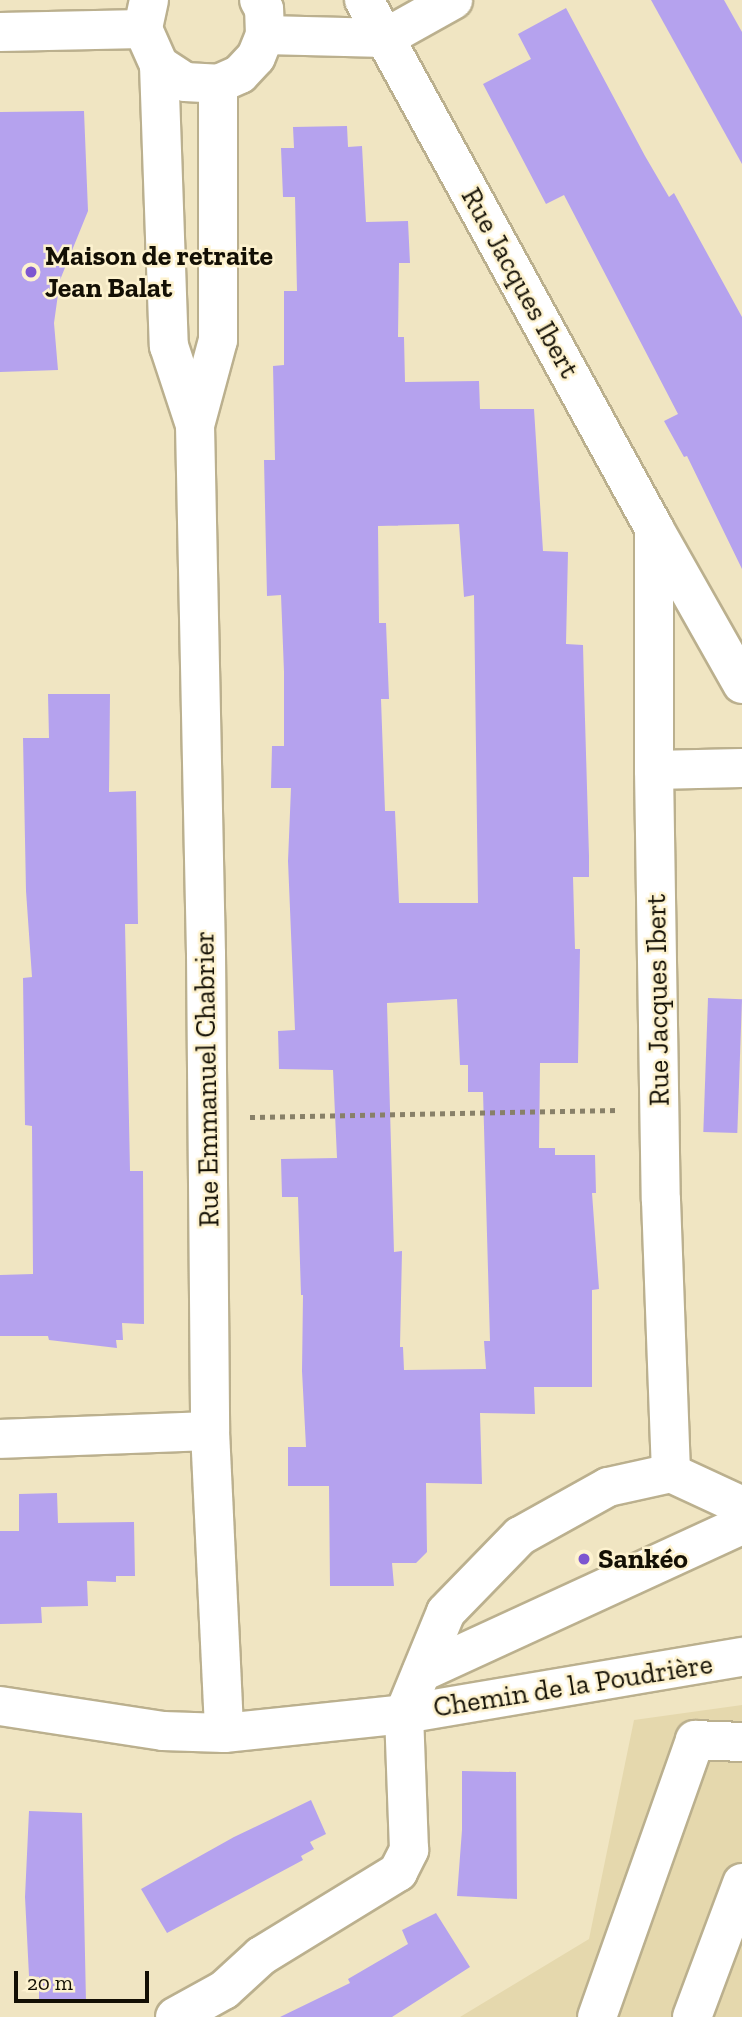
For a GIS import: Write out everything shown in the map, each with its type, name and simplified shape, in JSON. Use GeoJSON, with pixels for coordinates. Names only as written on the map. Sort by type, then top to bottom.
{"type":"FeatureCollection","features":[{"type":"Feature","properties":{"kind":"street","name":"Rue Jacques Ibert"},"geometry":{"type":"LineString","coordinates":[[364,0],[742,684]]}},
{"type":"Feature","properties":{"kind":"street"},"geometry":{"type":"LineString","coordinates":[[0,32],[146,14],[159,65],[185,82],[218,84],[240,74],[256,57],[262,17],[385,38],[453,0]]}},
{"type":"Feature","properties":{"kind":"street","name":"Rue Emmanuel Chabrier"},"geometry":{"type":"LineString","coordinates":[[159,65],[169,346],[195,425]]}},
{"type":"Feature","properties":{"kind":"street","name":"Rue Emmanuel Chabrier"},"geometry":{"type":"LineString","coordinates":[[218,84],[218,340],[195,425],[210,1431],[224,1733]]}},
{"type":"Feature","properties":{"kind":"street","name":"Rue Jacques Ibert"},"geometry":{"type":"LineString","coordinates":[[654,528],[659,1109],[671,1473]]}},
{"type":"Feature","properties":{"kind":"street"},"geometry":{"type":"LineString","coordinates":[[654,770],[742,768]]}},
{"type":"Feature","properties":{"kind":"street"},"geometry":{"type":"LineString","coordinates":[[0,1439],[210,1431]]}},
{"type":"Feature","properties":{"kind":"street"},"geometry":{"type":"LineString","coordinates":[[671,1473],[742,1506]]}},
{"type":"Feature","properties":{"kind":"street","name":"Chemin de la Poudrière"},"geometry":{"type":"LineString","coordinates":[[404,1714],[446,1612],[520,1536],[608,1487],[671,1473]]}},
{"type":"Feature","properties":{"kind":"street"},"geometry":{"type":"LineString","coordinates":[[422,1672],[742,1524]]}},
{"type":"Feature","properties":{"kind":"street","name":"Chemin de la Poudrière"},"geometry":{"type":"LineString","coordinates":[[0,1706],[163,1731],[224,1733],[404,1714],[742,1657]]}},
{"type":"Feature","properties":{"kind":"street"},"geometry":{"type":"LineString","coordinates":[[174,2017],[223,1990],[261,1956],[398,1872],[409,1850],[404,1714]]}},
{"type":"Feature","properties":{"kind":"street"},"geometry":{"type":"LineString","coordinates":[[597,2017],[695,1740],[742,1742]]}},
{"type":"Feature","properties":{"kind":"street"},"geometry":{"type":"LineString","coordinates":[[692,2017],[742,1883]]}},
{"type":"Feature","properties":{"kind":"path"},"geometry":{"type":"LineString","coordinates":[[207,1118],[659,1109]]}},
{"type":"Feature","properties":{"kind":"shaded area"},"geometry":{"type":"Polygon","coordinates":[[[742,1705],[742,2017],[460,2017],[589,1939],[634,1720],[742,1705]]]}},
{"type":"Feature","properties":{"kind":"building"},"geometry":{"type":"Polygon","coordinates":[[[651,0],[724,0],[742,32],[742,164],[651,0]]]}},
{"type":"Feature","properties":{"kind":"building"},"geometry":{"type":"Polygon","coordinates":[[[566,8],[645,156],[669,197],[674,193],[742,317],[742,569],[687,456],[684,457],[664,421],[678,414],[564,195],[546,204],[483,84],[531,59],[518,34],[566,8]]]}},
{"type":"Feature","properties":{"kind":"building","name":"Maison de retraite Jean Balat"},"geometry":{"type":"Polygon","coordinates":[[[84,111],[88,211],[60,280],[54,323],[58,370],[0,372],[0,112],[84,111]]]}},
{"type":"Feature","properties":{"kind":"building"},"geometry":{"type":"Polygon","coordinates":[[[347,126],[348,147],[362,146],[366,222],[408,221],[410,263],[399,263],[398,337],[404,337],[405,382],[479,381],[480,409],[534,409],[543,551],[568,552],[566,644],[583,645],[589,877],[573,877],[575,949],[580,949],[578,1063],[540,1063],[539,1148],[555,1148],[555,1155],[595,1155],[596,1193],[592,1193],[599,1289],[592,1290],[592,1387],[534,1387],[535,1414],[480,1413],[482,1484],[426,1483],[427,1552],[416,1563],[392,1563],[394,1586],[330,1586],[329,1486],[288,1486],[288,1447],[306,1447],[302,1371],[303,1295],[298,1197],[282,1197],[281,1159],[337,1158],[333,1070],[279,1069],[278,1031],[295,1030],[288,861],[291,788],[271,788],[272,746],[284,746],[284,672],[281,595],[267,596],[264,460],[275,460],[273,366],[284,365],[284,291],[297,291],[295,197],[283,197],[281,148],[294,148],[293,127],[347,126]],[[459,524],[378,526],[379,623],[386,623],[389,699],[381,699],[385,811],[395,811],[399,903],[478,903],[474,595],[464,597],[459,524]],[[457,999],[387,1003],[394,1252],[402,1251],[400,1347],[403,1347],[404,1370],[486,1369],[484,1341],[490,1341],[483,1092],[468,1092],[468,1065],[460,1065],[457,999]]]}},
{"type":"Feature","properties":{"kind":"building"},"geometry":{"type":"Polygon","coordinates":[[[48,694],[110,694],[109,792],[136,791],[138,924],[125,924],[130,1171],[143,1171],[144,1324],[122,1323],[123,1340],[116,1340],[117,1348],[49,1340],[48,1336],[0,1336],[0,1275],[33,1274],[32,1126],[25,1125],[23,978],[32,977],[26,891],[23,738],[49,738],[48,694]]]}},
{"type":"Feature","properties":{"kind":"building"},"geometry":{"type":"Polygon","coordinates":[[[708,998],[742,999],[737,1133],[703,1132],[708,998]]]}},
{"type":"Feature","properties":{"kind":"building"},"geometry":{"type":"Polygon","coordinates":[[[57,1493],[58,1523],[134,1522],[135,1576],[116,1576],[116,1582],[87,1581],[88,1606],[41,1607],[42,1623],[0,1624],[0,1531],[19,1531],[19,1494],[57,1493]]]}},
{"type":"Feature","properties":{"kind":"building"},"geometry":{"type":"Polygon","coordinates":[[[462,1771],[516,1772],[517,1899],[457,1896],[462,1830],[462,1771]]]}},
{"type":"Feature","properties":{"kind":"building"},"geometry":{"type":"Polygon","coordinates":[[[311,1800],[326,1834],[310,1842],[314,1849],[301,1856],[303,1860],[167,1933],[141,1889],[234,1837],[311,1800]]]}},
{"type":"Feature","properties":{"kind":"building"},"geometry":{"type":"Polygon","coordinates":[[[29,1811],[82,1813],[86,2002],[39,2002],[39,1977],[29,1976],[25,1897],[29,1811]]]}},
{"type":"Feature","properties":{"kind":"building"},"geometry":{"type":"Polygon","coordinates":[[[436,1913],[470,1967],[392,2017],[280,2017],[350,1983],[348,1979],[408,1944],[402,1930],[436,1913]]]}},
{"type":"Feature","properties":{"kind":"place","name":"Maison de retraite Jean Balat"},"geometry":{"type":"Point","coordinates":[31,272]}},
{"type":"Feature","properties":{"kind":"place","name":"Sankéo"},"geometry":{"type":"Point","coordinates":[584,1559]}}]}
